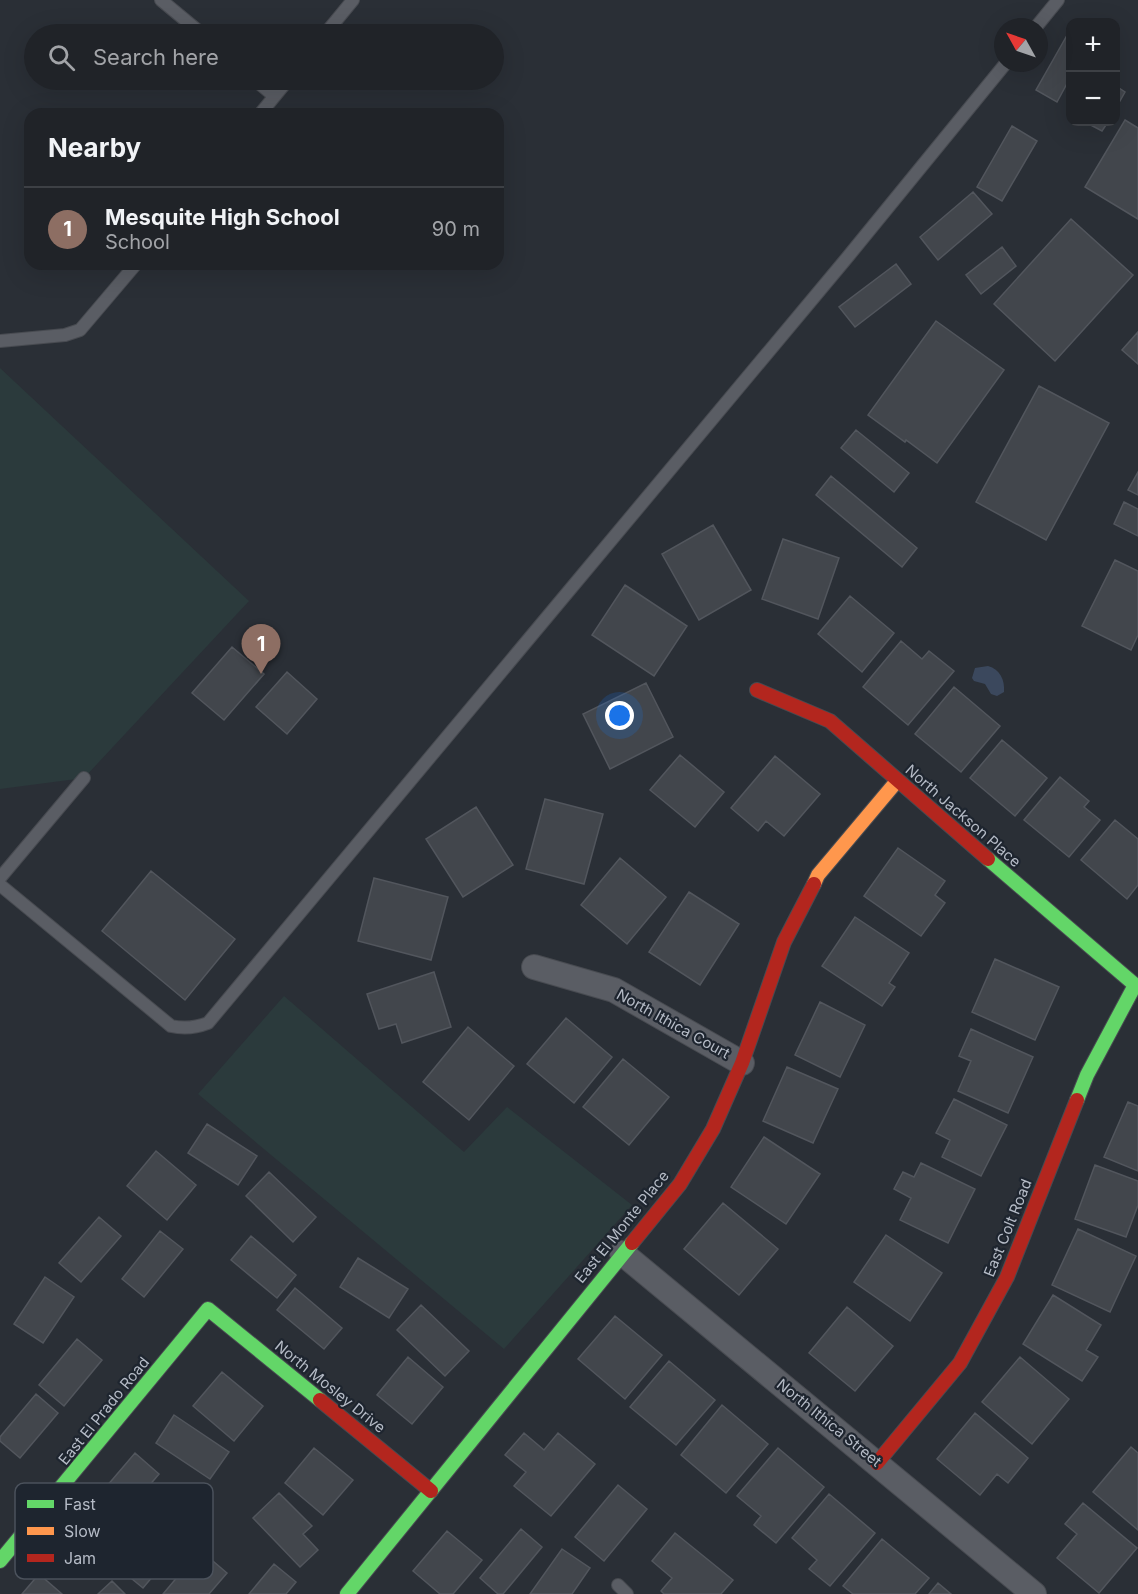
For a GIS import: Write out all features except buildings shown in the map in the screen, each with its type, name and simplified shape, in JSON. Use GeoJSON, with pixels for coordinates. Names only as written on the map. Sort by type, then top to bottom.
{"type":"FeatureCollection","features":[{"type":"Feature","properties":{"kind":"street","name":"North Jackson Place"},"geometry":{"type":"LineString","coordinates":[[757,690],[831,721],[897,781],[1135,985]]}},
{"type":"Feature","properties":{"kind":"street","name":"East El Monte Place"},"geometry":{"type":"LineString","coordinates":[[347,1594],[680,1184],[713,1129],[742,1063],[784,942],[818,875],[897,781]]}},
{"type":"Feature","properties":{"kind":"street","name":"North Ithica Court"},"geometry":{"type":"LineString","coordinates":[[534,967],[614,990],[742,1063]]}},
{"type":"Feature","properties":{"kind":"street","name":"East Colt Road"},"geometry":{"type":"LineString","coordinates":[[877,1463],[960,1363],[992,1306],[1007,1277],[1087,1076],[1135,985]]}},
{"type":"Feature","properties":{"kind":"street","name":"North Ithica Street"},"geometry":{"type":"LineString","coordinates":[[622,1253],[1034,1594]]}},
{"type":"Feature","properties":{"kind":"street","name":"North Mosley Drive"},"geometry":{"type":"LineString","coordinates":[[208,1309],[431,1491]]}},
{"type":"Feature","properties":{"kind":"street","name":"East El Prado Road"},"geometry":{"type":"LineString","coordinates":[[66,1483],[208,1309]]}},
{"type":"Feature","properties":{"kind":"street","name":"East El Prado Road"},"geometry":{"type":"LineString","coordinates":[[0,1561],[15,1544]]}},
{"type":"Feature","properties":{"kind":"lane"},"geometry":{"type":"LineString","coordinates":[[161,0],[189,24]]}},
{"type":"Feature","properties":{"kind":"lane"},"geometry":{"type":"LineString","coordinates":[[333,24],[353,0]]}},
{"type":"Feature","properties":{"kind":"lane"},"geometry":{"type":"LineString","coordinates":[[1043,18],[1058,0]]}},
{"type":"Feature","properties":{"kind":"lane"},"geometry":{"type":"LineString","coordinates":[[0,885],[171,1026],[197,1027],[208,1023],[846,259],[999,72]]}},
{"type":"Feature","properties":{"kind":"lane"},"geometry":{"type":"LineString","coordinates":[[267,90],[274,96]]}},
{"type":"Feature","properties":{"kind":"lane"},"geometry":{"type":"LineString","coordinates":[[265,108],[279,90]]}},
{"type":"Feature","properties":{"kind":"lane"},"geometry":{"type":"LineString","coordinates":[[0,341],[65,335],[80,330],[131,270]]}},
{"type":"Feature","properties":{"kind":"lane"},"geometry":{"type":"LineString","coordinates":[[0,878],[84,778]]}},
{"type":"Feature","properties":{"kind":"shaded area"},"geometry":{"type":"Polygon","coordinates":[[[0,368],[249,601],[84,778],[0,789],[0,368]]]}},
{"type":"Feature","properties":{"kind":"shaded area"},"geometry":{"type":"Polygon","coordinates":[[[284,996],[464,1152],[507,1107],[632,1205],[504,1349],[198,1094],[284,996]]]}},
{"type":"Feature","properties":{"kind":"water"},"geometry":{"type":"Polygon","coordinates":[[[988,666],[999,672],[1003,679],[1004,692],[997,696],[991,694],[985,684],[974,681],[972,678],[975,668],[988,666]]]}},
{"type":"Feature","properties":{"kind":"traffic: fast"},"geometry":{"type":"LineString","coordinates":[[988,859],[1135,985],[1087,1075],[1077,1100]]}},
{"type":"Feature","properties":{"kind":"traffic: fast"},"geometry":{"type":"LineString","coordinates":[[347,1594],[632,1243]]}},
{"type":"Feature","properties":{"kind":"traffic: fast"},"geometry":{"type":"LineString","coordinates":[[64,1483],[208,1309],[320,1400]]}},
{"type":"Feature","properties":{"kind":"traffic: fast"},"geometry":{"type":"LineString","coordinates":[[0,1561],[15,1543]]}},
{"type":"Feature","properties":{"kind":"traffic: slow"},"geometry":{"type":"LineString","coordinates":[[814,884],[818,875],[897,781]]}},
{"type":"Feature","properties":{"kind":"traffic: jam"},"geometry":{"type":"LineString","coordinates":[[757,690],[830,721],[988,859]]}},
{"type":"Feature","properties":{"kind":"traffic: jam"},"geometry":{"type":"LineString","coordinates":[[632,1243],[680,1184],[713,1129],[742,1063],[784,942],[814,884]]}},
{"type":"Feature","properties":{"kind":"traffic: jam"},"geometry":{"type":"LineString","coordinates":[[877,1463],[960,1363],[1007,1277],[1077,1100]]}},
{"type":"Feature","properties":{"kind":"traffic: jam"},"geometry":{"type":"LineString","coordinates":[[320,1400],[431,1491]]}},
{"type":"Feature","properties":{"kind":"place","name":"Mesquite High School"},"geometry":{"type":"Point","coordinates":[261,674]}}]}
